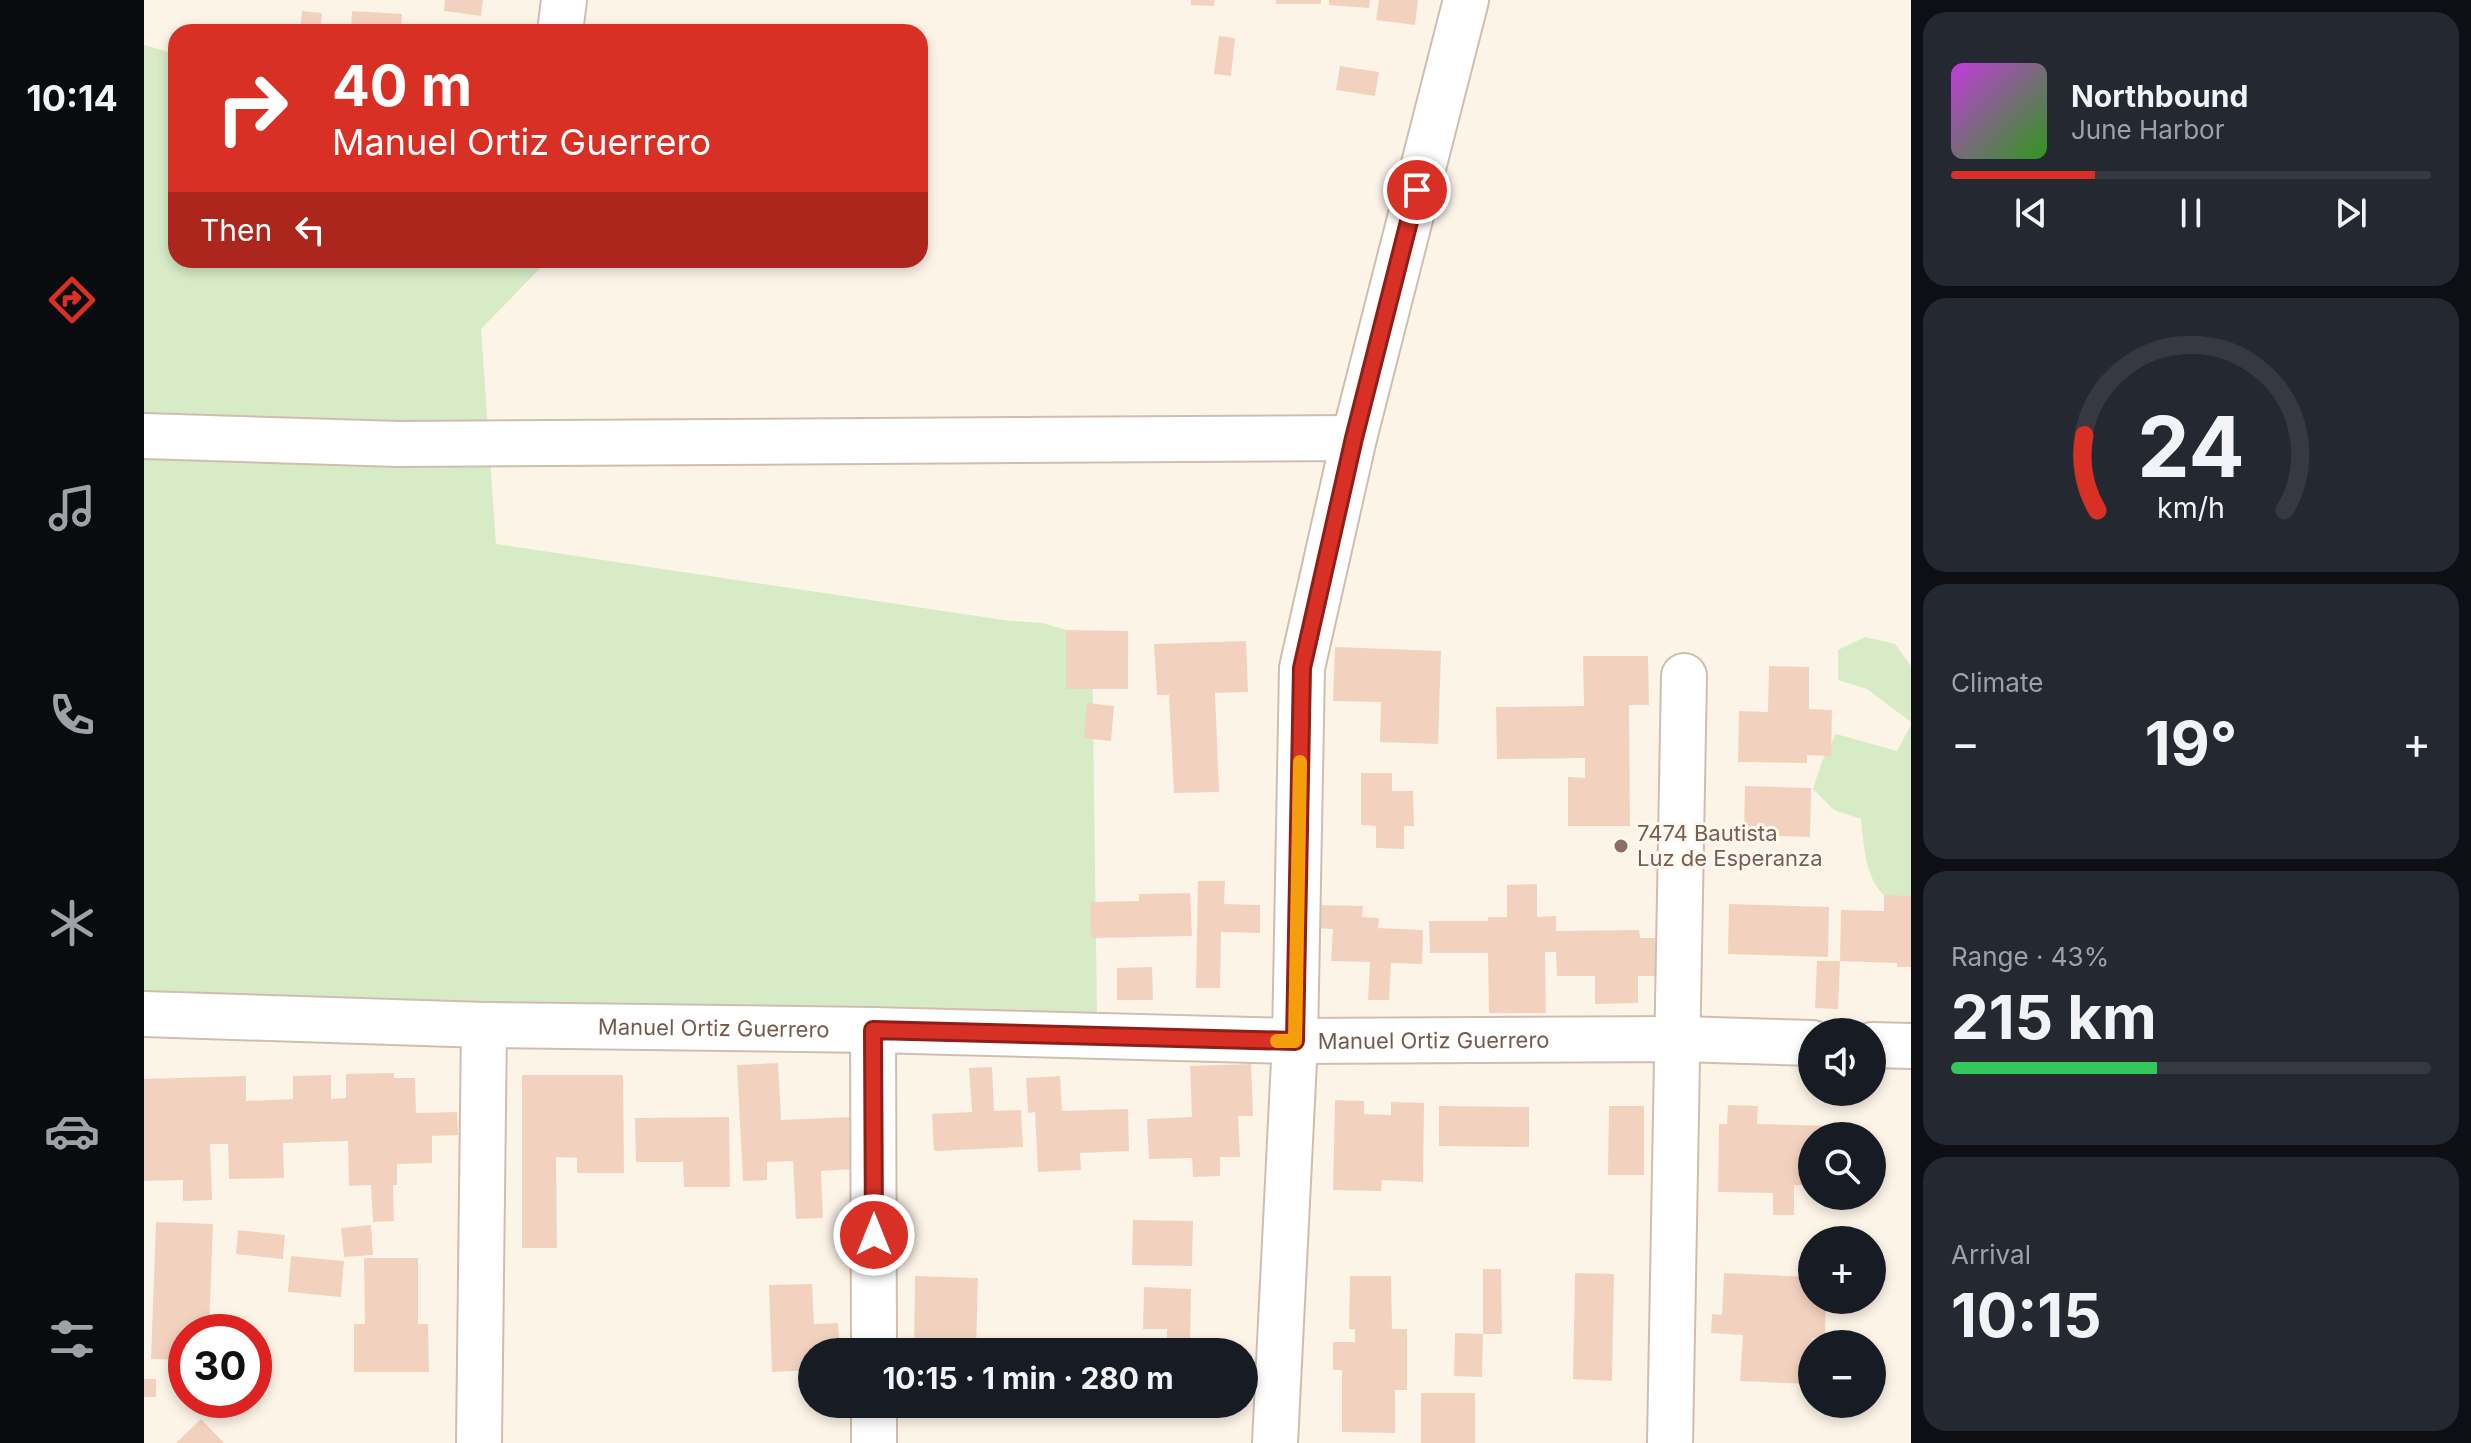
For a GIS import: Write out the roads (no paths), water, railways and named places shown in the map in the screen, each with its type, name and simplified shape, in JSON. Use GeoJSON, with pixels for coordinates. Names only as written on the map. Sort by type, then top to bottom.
{"type":"FeatureCollection","features":[{"type":"Feature","properties":{"kind":"street"},"geometry":{"type":"LineString","coordinates":[[561,24],[564,0]]}},
{"type":"Feature","properties":{"kind":"street"},"geometry":{"type":"LineString","coordinates":[[1275,1443],[1295,1041],[1302,668],[1354,438],[1466,0]]}},
{"type":"Feature","properties":{"kind":"street"},"geometry":{"type":"LineString","coordinates":[[144,436],[399,444],[1354,438]]}},
{"type":"Feature","properties":{"kind":"street"},"geometry":{"type":"LineString","coordinates":[[1670,1443],[1684,676]]}},
{"type":"Feature","properties":{"kind":"street","name":"Manuel Ortiz Guerrero"},"geometry":{"type":"LineString","coordinates":[[144,1014],[484,1025],[873,1030],[1295,1041],[1679,1039],[1798,1043]]}},
{"type":"Feature","properties":{"kind":"street"},"geometry":{"type":"LineString","coordinates":[[479,1443],[484,1025]]}},
{"type":"Feature","properties":{"kind":"street"},"geometry":{"type":"LineString","coordinates":[[873,1030],[874,1338]]}},
{"type":"Feature","properties":{"kind":"street"},"geometry":{"type":"LineString","coordinates":[[1886,1045],[1911,1046]]}},
{"type":"Feature","properties":{"kind":"street"},"geometry":{"type":"LineString","coordinates":[[874,1418],[874,1443]]}},
{"type":"Feature","properties":{"kind":"place","name":"7474 Bautista Luz de Esperanza"},"geometry":{"type":"Point","coordinates":[1621,846]}}]}
